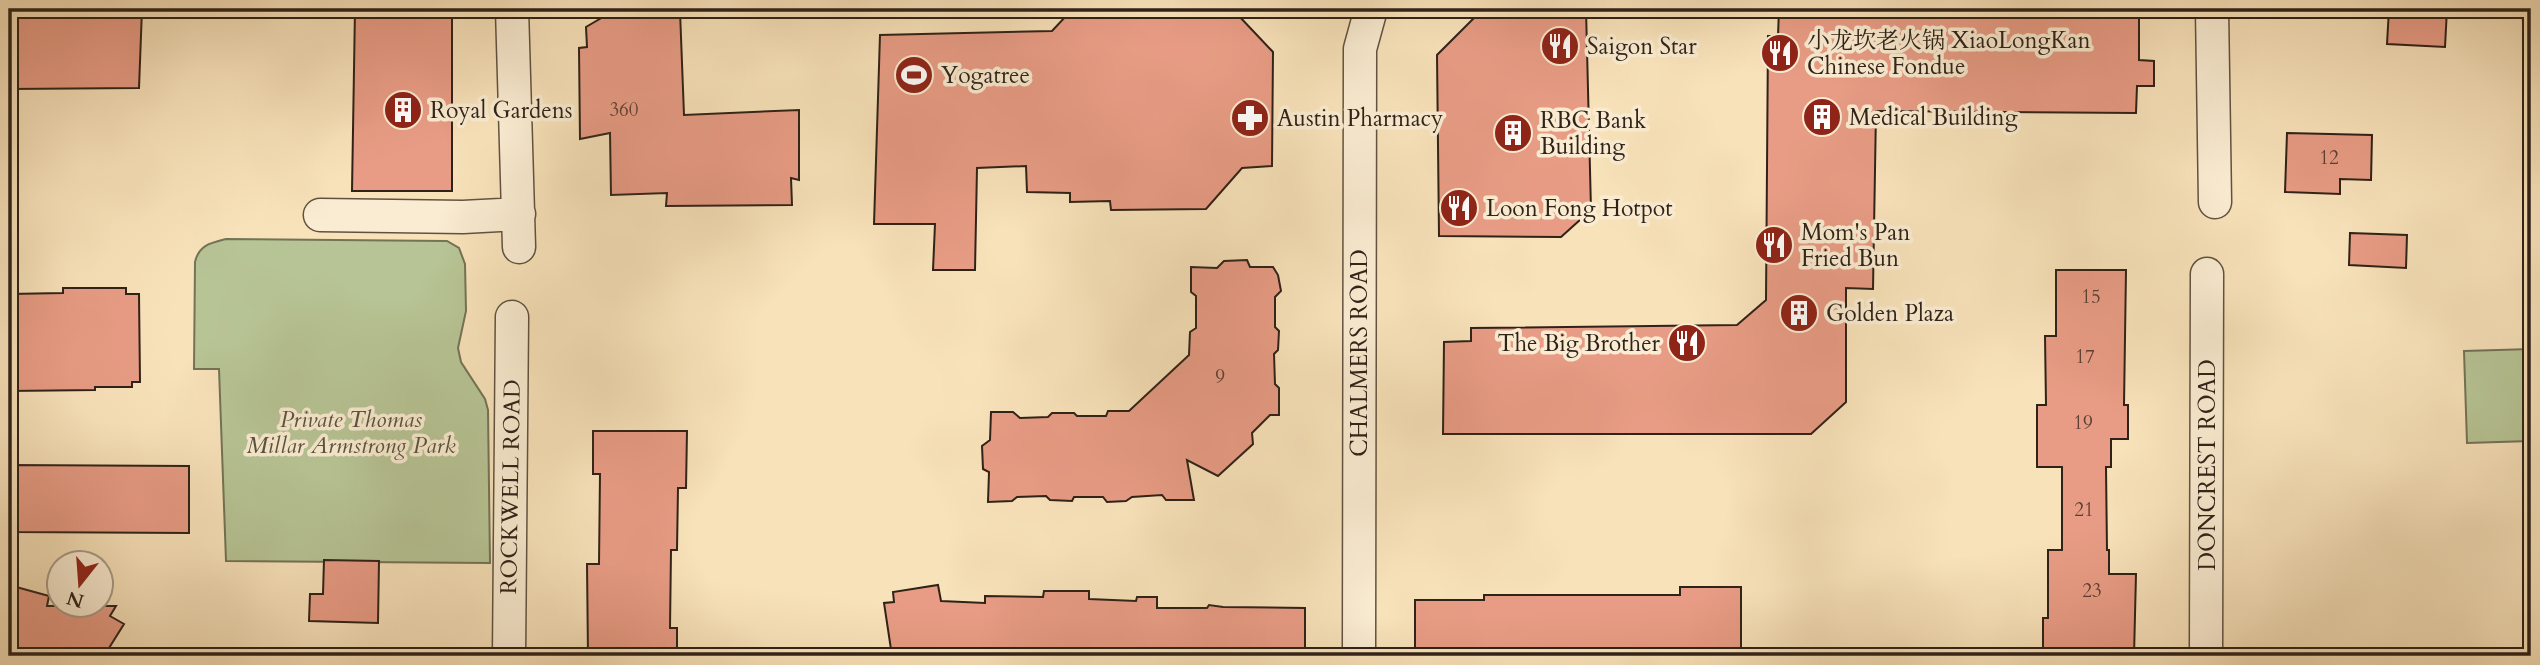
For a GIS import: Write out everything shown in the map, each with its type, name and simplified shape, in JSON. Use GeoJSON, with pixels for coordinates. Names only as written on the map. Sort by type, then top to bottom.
{"type":"FeatureCollection","features":[{"type":"Feature","properties":{"kind":"street"},"geometry":{"type":"LineString","coordinates":[[512,9],[519,247]]}},
{"type":"Feature","properties":{"kind":"street","name":"CHALMERS ROAD"},"geometry":{"type":"LineString","coordinates":[[1347,9],[1360,49]]}},
{"type":"Feature","properties":{"kind":"street","name":"CHALMERS ROAD"},"geometry":{"type":"LineString","coordinates":[[1359,656],[1360,49],[1371,9]]}},
{"type":"Feature","properties":{"kind":"street"},"geometry":{"type":"LineString","coordinates":[[2212,9],[2215,202]]}},
{"type":"Feature","properties":{"kind":"street"},"geometry":{"type":"LineString","coordinates":[[320,215],[463,217],[519,214]]}},
{"type":"Feature","properties":{"kind":"street","name":"DONCREST ROAD"},"geometry":{"type":"LineString","coordinates":[[2206,656],[2207,274]]}},
{"type":"Feature","properties":{"kind":"street","name":"ROCKWELL ROAD"},"geometry":{"type":"LineString","coordinates":[[509,656],[512,317]]}},
{"type":"Feature","properties":{"kind":"green space"},"geometry":{"type":"Polygon","coordinates":[[[2522,9],[2531,9],[2531,132],[2522,9]]]}},
{"type":"Feature","properties":{"kind":"green space","name":"Private Thomas Millar Armstrong Park"},"geometry":{"type":"Polygon","coordinates":[[[226,239],[447,241],[459,248],[465,264],[466,311],[458,348],[461,362],[485,399],[488,410],[490,563],[226,561],[219,369],[194,369],[195,262],[202,248],[226,239]]]}},
{"type":"Feature","properties":{"kind":"green space"},"geometry":{"type":"Polygon","coordinates":[[[2531,349],[2531,441],[2467,443],[2464,351],[2531,349]]]}},
{"type":"Feature","properties":{"kind":"building"},"geometry":{"type":"Polygon","coordinates":[[[9,9],[142,9],[139,88],[9,89],[9,9]]]}},
{"type":"Feature","properties":{"kind":"building","name":"Royal Gardens"},"geometry":{"type":"Polygon","coordinates":[[[355,9],[452,9],[452,191],[352,191],[355,9]]]}},
{"type":"Feature","properties":{"kind":"building","name":"RBC Bank Building"},"geometry":{"type":"Polygon","coordinates":[[[1586,9],[1591,210],[1561,237],[1439,236],[1437,55],[1482,10],[1586,9]]]}},
{"type":"Feature","properties":{"kind":"building"},"geometry":{"type":"Polygon","coordinates":[[[1779,9],[1848,9],[1848,12],[1896,13],[2139,14],[2139,60],[2154,61],[2154,86],[2137,86],[2136,113],[1876,111],[1873,289],[1846,288],[1846,402],[1811,434],[1443,434],[1444,342],[1471,341],[1471,328],[1737,325],[1766,300],[1768,36],[1778,36],[1779,9]]]}},
{"type":"Feature","properties":{"kind":"building"},"geometry":{"type":"Polygon","coordinates":[[[2389,9],[2447,9],[2445,47],[2387,44],[2389,9]]]}},
{"type":"Feature","properties":{"kind":"building"},"geometry":{"type":"Polygon","coordinates":[[[680,11],[684,115],[799,110],[799,180],[791,178],[792,205],[666,206],[667,193],[611,195],[610,133],[580,139],[579,48],[587,47],[586,27],[610,13],[680,11]]]}},
{"type":"Feature","properties":{"kind":"building"},"geometry":{"type":"Polygon","coordinates":[[[1238,15],[1273,52],[1272,166],[1242,168],[1206,209],[1111,210],[1110,201],[1070,202],[1070,193],[1027,192],[1026,166],[977,168],[975,270],[933,270],[935,224],[874,224],[880,35],[1052,31],[1066,16],[1238,15]]]}},
{"type":"Feature","properties":{"kind":"building"},"geometry":{"type":"Polygon","coordinates":[[[2287,133],[2372,135],[2371,180],[2340,179],[2340,194],[2285,192],[2287,133]]]}},
{"type":"Feature","properties":{"kind":"building"},"geometry":{"type":"Polygon","coordinates":[[[2350,233],[2407,235],[2406,268],[2349,265],[2350,233]]]}},
{"type":"Feature","properties":{"kind":"building"},"geometry":{"type":"Polygon","coordinates":[[[1247,260],[1250,267],[1273,267],[1278,275],[1281,291],[1275,297],[1275,327],[1279,331],[1278,350],[1274,354],[1275,384],[1279,388],[1279,415],[1270,415],[1252,433],[1253,444],[1218,476],[1187,460],[1194,500],[1166,500],[1162,495],[1107,502],[1103,497],[1074,497],[1072,501],[1050,500],[1046,496],[988,502],[989,472],[983,469],[982,446],[990,440],[991,412],[1013,412],[1020,418],[1048,417],[1052,413],[1106,416],[1108,411],[1129,411],[1189,355],[1190,332],[1196,328],[1196,296],[1191,292],[1191,267],[1217,268],[1224,261],[1247,260]]]}},
{"type":"Feature","properties":{"kind":"building"},"geometry":{"type":"Polygon","coordinates":[[[2056,270],[2126,270],[2124,405],[2128,405],[2128,439],[2111,439],[2111,467],[2106,467],[2107,550],[2109,574],[2136,574],[2134,656],[2043,656],[2043,618],[2048,618],[2048,550],[2062,550],[2062,467],[2037,467],[2037,405],[2046,405],[2045,336],[2056,336],[2056,270]]]}},
{"type":"Feature","properties":{"kind":"building"},"geometry":{"type":"Polygon","coordinates":[[[63,288],[126,288],[126,294],[139,294],[140,382],[132,382],[132,387],[95,387],[95,390],[9,391],[9,294],[63,293],[63,288]]]}},
{"type":"Feature","properties":{"kind":"building"},"geometry":{"type":"Polygon","coordinates":[[[593,431],[687,431],[686,488],[678,488],[677,550],[671,550],[670,628],[677,628],[677,656],[588,656],[587,564],[599,564],[600,474],[593,474],[593,431]]]}},
{"type":"Feature","properties":{"kind":"building"},"geometry":{"type":"Polygon","coordinates":[[[9,465],[189,466],[189,533],[9,532],[9,465]]]}},
{"type":"Feature","properties":{"kind":"building"},"geometry":{"type":"Polygon","coordinates":[[[324,560],[379,561],[378,623],[309,621],[310,594],[323,594],[324,560]]]}},
{"type":"Feature","properties":{"kind":"building"},"geometry":{"type":"Polygon","coordinates":[[[9,585],[46,595],[46,620],[116,619],[124,624],[104,656],[48,656],[39,651],[30,656],[9,656],[9,585]]]}},
{"type":"Feature","properties":{"kind":"building"},"geometry":{"type":"Polygon","coordinates":[[[938,585],[941,601],[985,603],[985,596],[1043,597],[1044,591],[1089,591],[1089,599],[1136,601],[1137,597],[1157,597],[1157,608],[1207,608],[1209,605],[1305,608],[1305,656],[892,656],[884,603],[894,602],[893,592],[938,585]]]}},
{"type":"Feature","properties":{"kind":"building"},"geometry":{"type":"Polygon","coordinates":[[[1680,587],[1741,587],[1741,656],[1415,656],[1415,600],[1484,600],[1484,595],[1680,595],[1680,587]]]}},
{"type":"Feature","properties":{"kind":"place","name":"Saigon Star"},"geometry":{"type":"Point","coordinates":[1560,46]}},
{"type":"Feature","properties":{"kind":"place","name":"小龙坎老火锅 XiaoLongKan Chinese Fondue"},"geometry":{"type":"Point","coordinates":[1780,53]}},
{"type":"Feature","properties":{"kind":"place","name":"Yogatree"},"geometry":{"type":"Point","coordinates":[914,75]}},
{"type":"Feature","properties":{"kind":"place","name":"Royal Gardens"},"geometry":{"type":"Point","coordinates":[403,110]}},
{"type":"Feature","properties":{"kind":"place","name":"Medical Building"},"geometry":{"type":"Point","coordinates":[1822,117]}},
{"type":"Feature","properties":{"kind":"place","name":"Austin Pharmacy"},"geometry":{"type":"Point","coordinates":[1250,118]}},
{"type":"Feature","properties":{"kind":"place","name":"RBC Bank Building"},"geometry":{"type":"Point","coordinates":[1513,133]}},
{"type":"Feature","properties":{"kind":"place","name":"Loon Fong Hotpot"},"geometry":{"type":"Point","coordinates":[1459,208]}},
{"type":"Feature","properties":{"kind":"place","name":"Mom's Pan Fried Bun"},"geometry":{"type":"Point","coordinates":[1774,245]}},
{"type":"Feature","properties":{"kind":"place","name":"Golden Plaza"},"geometry":{"type":"Point","coordinates":[1799,313]}},
{"type":"Feature","properties":{"kind":"place","name":"The Big Brother"},"geometry":{"type":"Point","coordinates":[1687,343]}}]}
